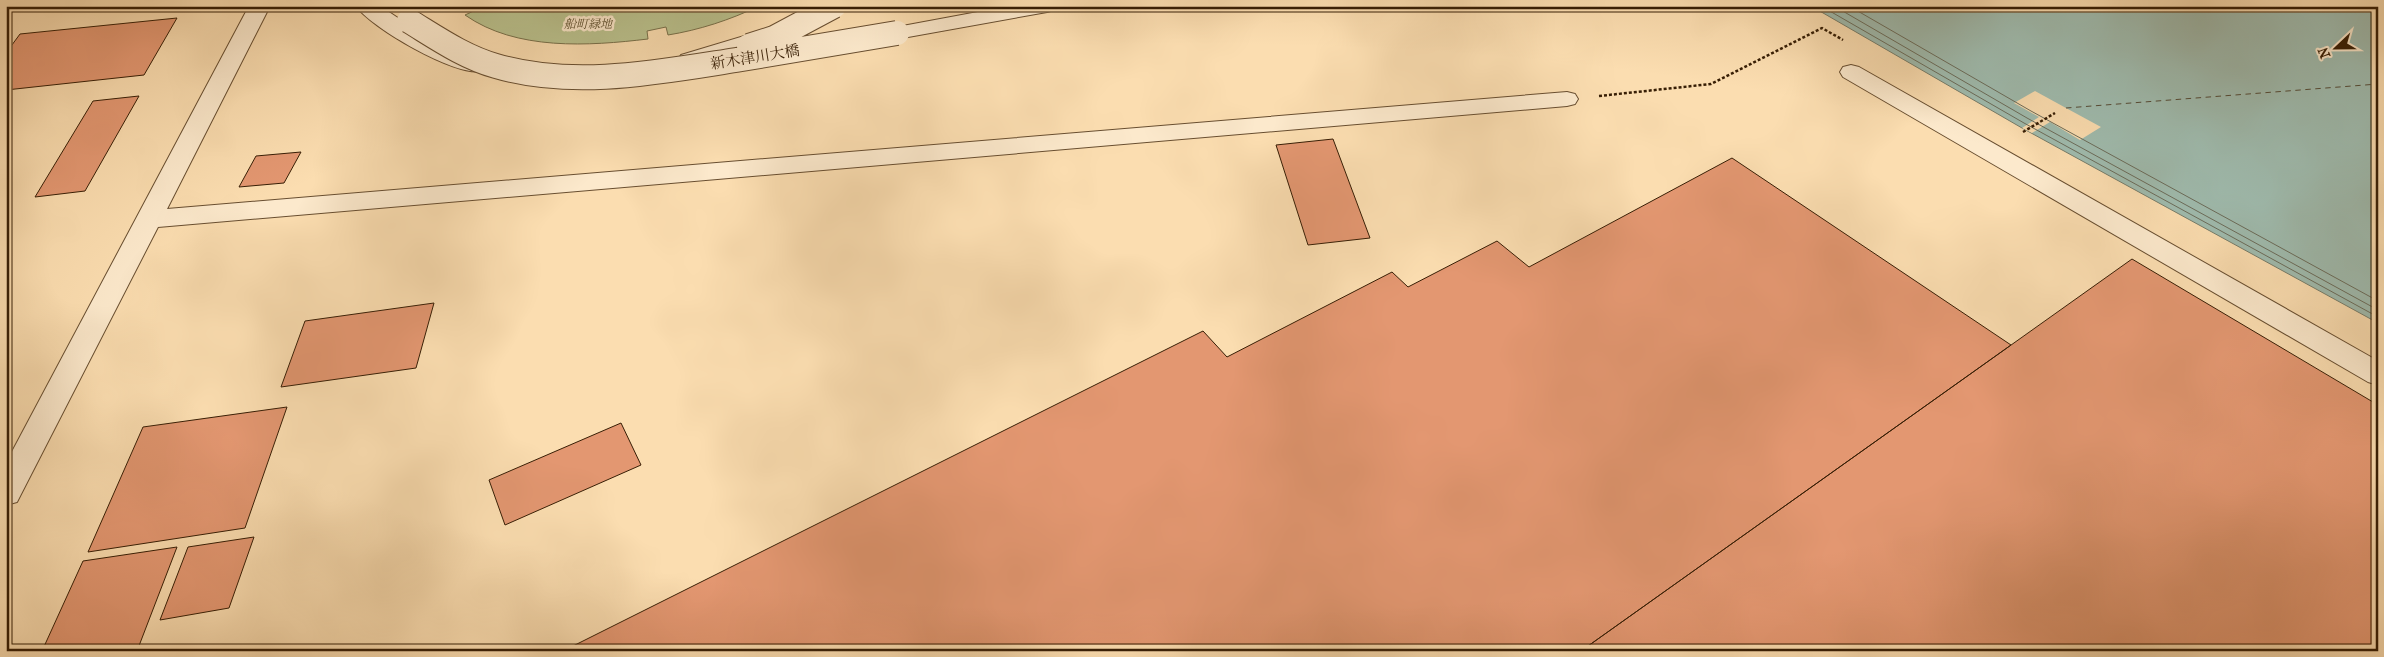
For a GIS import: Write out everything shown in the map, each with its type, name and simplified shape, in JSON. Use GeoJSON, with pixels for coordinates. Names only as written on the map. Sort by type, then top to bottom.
{"type":"FeatureCollection","features":[{"type":"Feature","properties":{"kind":"street"},"geometry":{"type":"LineString","coordinates":[[6,493],[260,6]]}},
{"type":"Feature","properties":{"kind":"street","name":"新木津川大橋"},"geometry":{"type":"LineString","coordinates":[[398,6],[409,21],[470,57],[510,70],[556,76],[624,75],[690,67],[1047,6]]}},
{"type":"Feature","properties":{"kind":"street","name":"新木津川大橋"},"geometry":{"type":"LineString","coordinates":[[379,8],[446,57],[486,70],[531,76],[599,75],[698,58],[765,37],[824,6]]}},
{"type":"Feature","properties":{"kind":"street","name":"新木津川大橋"},"geometry":{"type":"LineString","coordinates":[[379,8],[395,23],[453,58],[493,71],[549,77],[608,76],[706,60],[774,38],[834,6]]}},
{"type":"Feature","properties":{"kind":"street","name":"新木津川大橋"},"geometry":{"type":"LineString","coordinates":[[379,8],[461,57],[501,70],[556,76],[615,75],[713,58],[780,37],[839,6]]}},
{"type":"Feature","properties":{"kind":"street"},"geometry":{"type":"LineString","coordinates":[[1851,72],[2378,374]]}},
{"type":"Feature","properties":{"kind":"street"},"geometry":{"type":"LineString","coordinates":[[149,219],[1567,98]]}},
{"type":"Feature","properties":{"kind":"green space","name":"船町緑地"},"geometry":{"type":"Polygon","coordinates":[[[475,6],[759,6],[714,24],[680,33],[668,35],[666,27],[647,31],[648,39],[578,44],[530,40],[507,35],[485,27],[465,15],[478,9],[475,6]]]}},
{"type":"Feature","properties":{"kind":"water"},"geometry":{"type":"Polygon","coordinates":[[[1811,6],[2378,6],[2378,323],[2022,128],[1811,6]]]}},
{"type":"Feature","properties":{"kind":"pier"},"geometry":{"type":"Polygon","coordinates":[[[2035,91],[2101,127],[2080,140],[2050,122],[2032,133],[2022,128],[2039,117],[2014,103],[2035,91]]]}},
{"type":"Feature","properties":{"kind":"building"},"geometry":{"type":"Polygon","coordinates":[[[177,18],[144,75],[6,90],[6,53],[20,34],[177,18]]]}},
{"type":"Feature","properties":{"kind":"building"},"geometry":{"type":"Polygon","coordinates":[[[139,96],[85,191],[35,197],[93,101],[139,96]]]}},
{"type":"Feature","properties":{"kind":"building"},"geometry":{"type":"Polygon","coordinates":[[[1333,139],[1370,238],[1308,245],[1276,145],[1333,139]]]}},
{"type":"Feature","properties":{"kind":"building"},"geometry":{"type":"Polygon","coordinates":[[[301,152],[284,183],[239,187],[256,156],[301,152]]]}},
{"type":"Feature","properties":{"kind":"building"},"geometry":{"type":"Polygon","coordinates":[[[1732,158],[2011,345],[1581,651],[563,651],[1203,331],[1227,357],[1392,272],[1408,287],[1497,241],[1529,267],[1732,158]]]}},
{"type":"Feature","properties":{"kind":"building"},"geometry":{"type":"Polygon","coordinates":[[[2132,259],[2378,405],[2378,651],[1581,651],[2132,259]]]}},
{"type":"Feature","properties":{"kind":"building"},"geometry":{"type":"Polygon","coordinates":[[[434,303],[416,368],[281,387],[305,321],[434,303]]]}},
{"type":"Feature","properties":{"kind":"building"},"geometry":{"type":"Polygon","coordinates":[[[287,407],[245,528],[88,552],[143,427],[287,407]]]}},
{"type":"Feature","properties":{"kind":"building"},"geometry":{"type":"Polygon","coordinates":[[[621,423],[641,465],[505,525],[489,480],[621,423]]]}},
{"type":"Feature","properties":{"kind":"building"},"geometry":{"type":"Polygon","coordinates":[[[254,537],[229,608],[160,620],[188,547],[254,537]]]}},
{"type":"Feature","properties":{"kind":"building"},"geometry":{"type":"Polygon","coordinates":[[[177,547],[137,651],[42,651],[83,561],[177,547]]]}},
{"type":"Feature","properties":{"kind":"ferry route"},"geometry":{"type":"LineString","coordinates":[[2066,108],[2378,84]]}}]}
